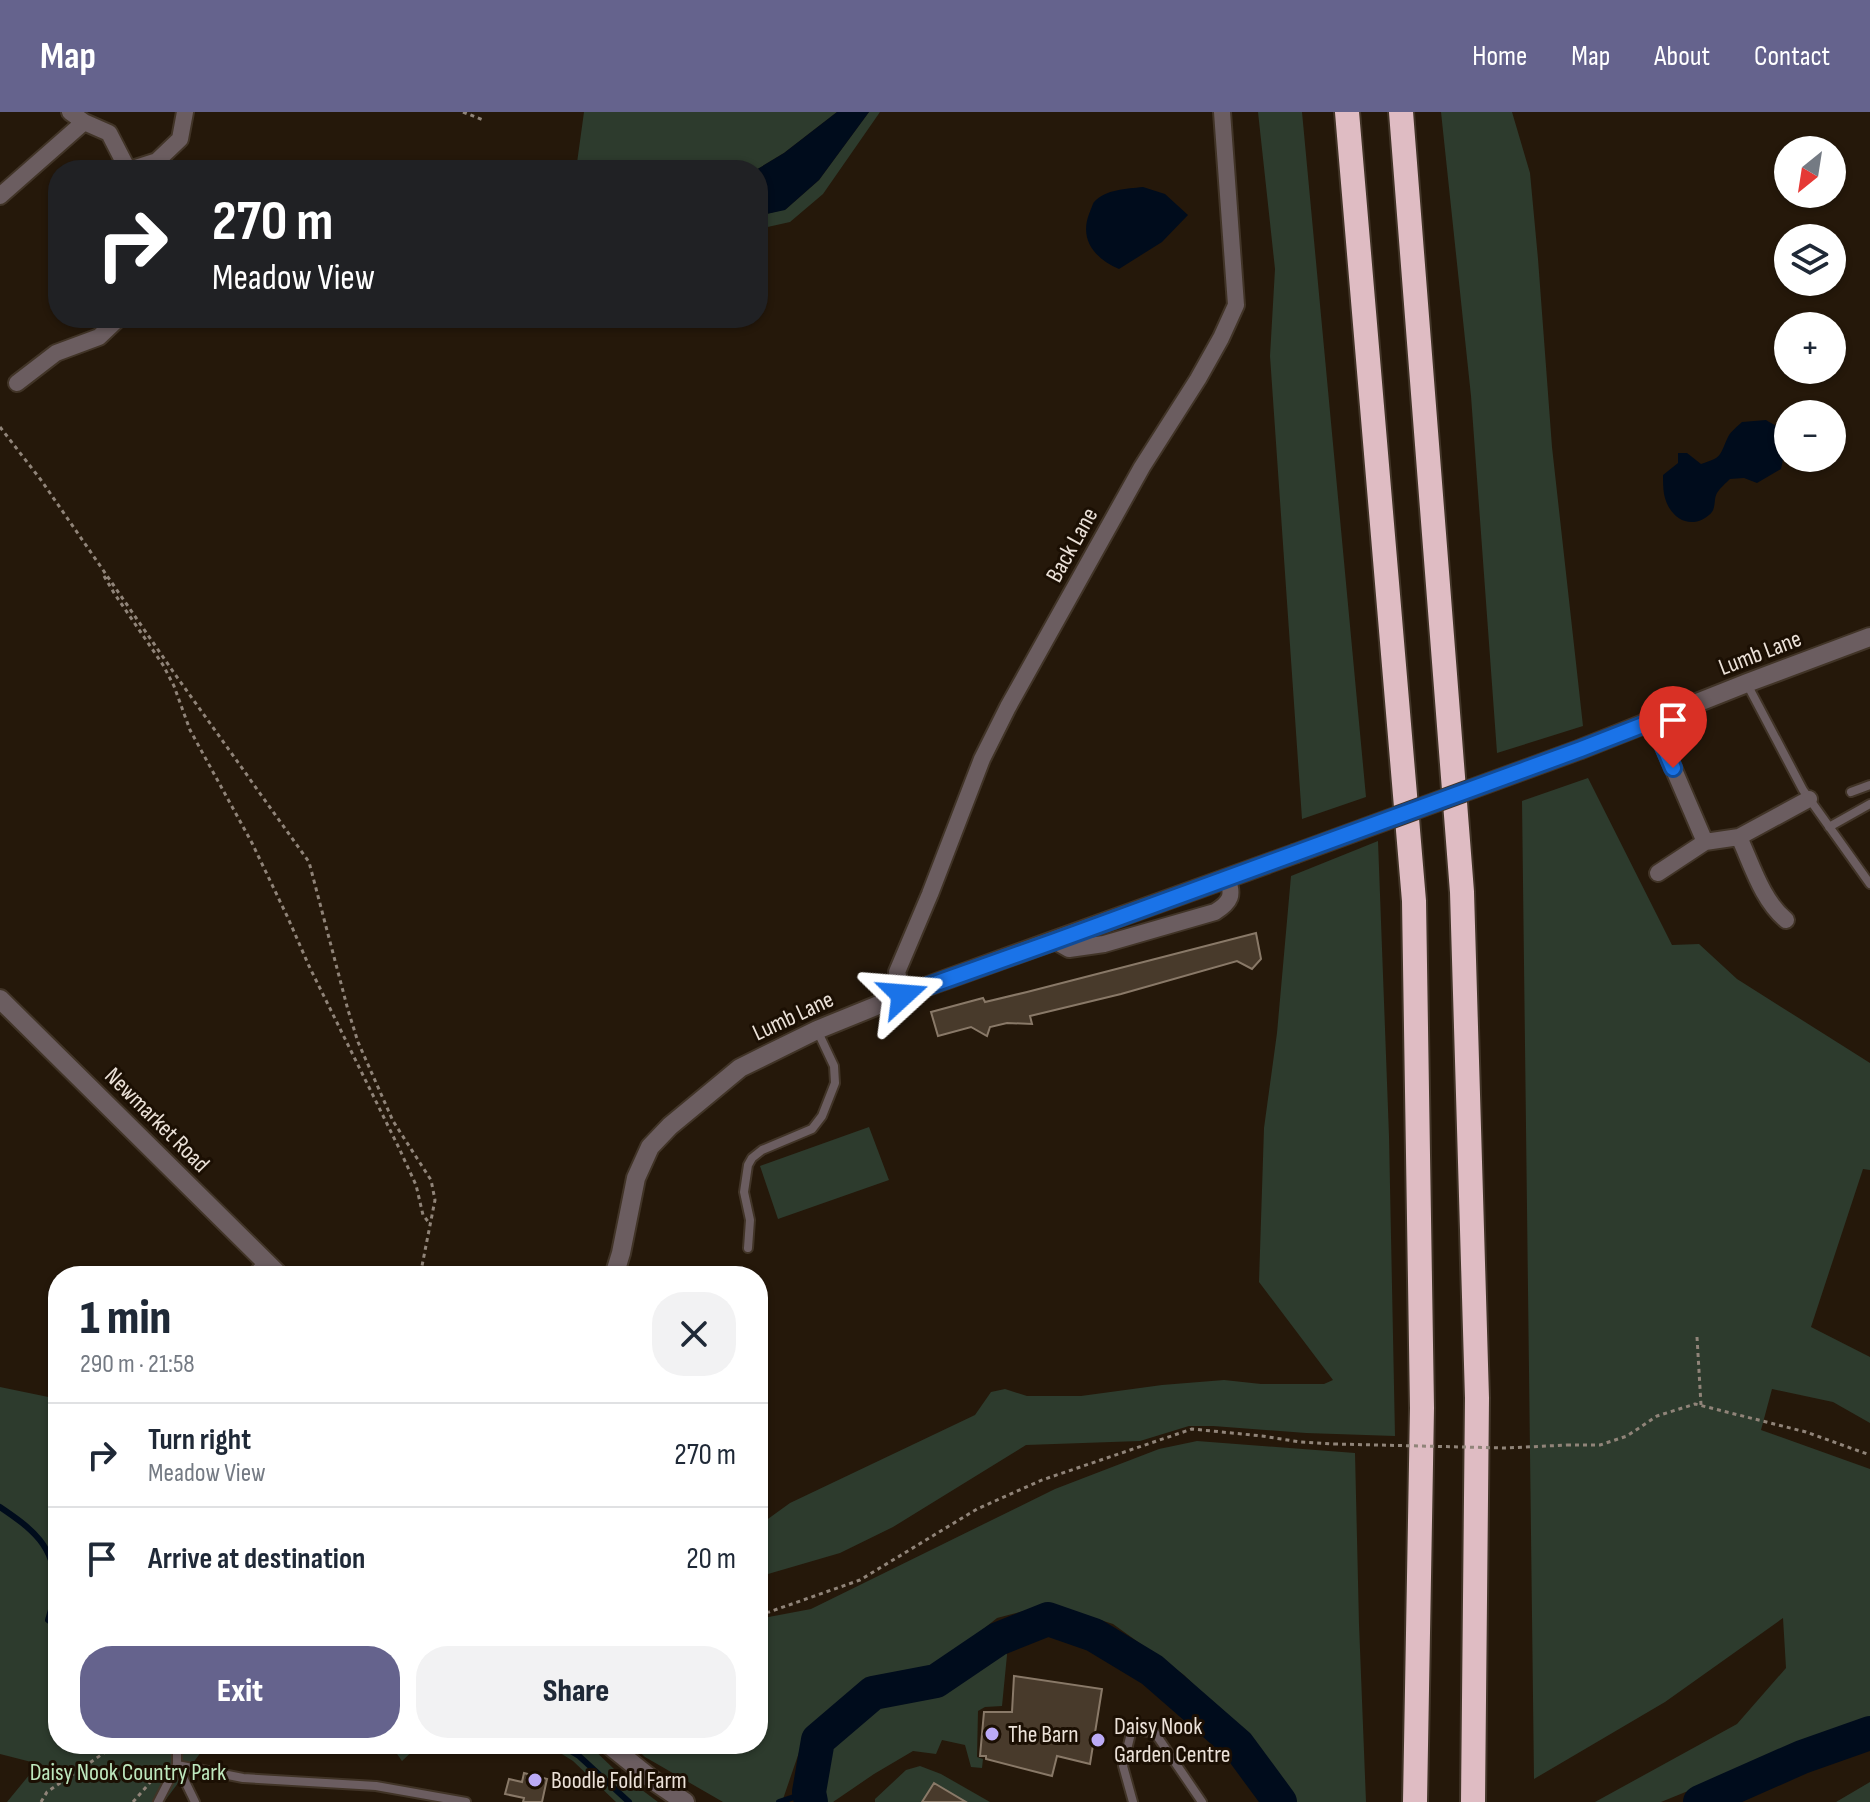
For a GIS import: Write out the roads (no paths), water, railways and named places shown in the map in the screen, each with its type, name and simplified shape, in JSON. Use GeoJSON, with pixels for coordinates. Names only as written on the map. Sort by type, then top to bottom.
{"type":"FeatureCollection","features":[{"type":"Feature","properties":{"kind":"highway"},"geometry":{"type":"LineString","coordinates":[[1347,112],[1414,901],[1422,1408],[1415,1802]]}},
{"type":"Feature","properties":{"kind":"highway"},"geometry":{"type":"LineString","coordinates":[[1401,112],[1462,892],[1477,1398],[1473,1802]]}},
{"type":"Feature","properties":{"kind":"street"},"geometry":{"type":"LineString","coordinates":[[70,112],[109,133],[124,160]]}},
{"type":"Feature","properties":{"kind":"street"},"geometry":{"type":"LineString","coordinates":[[158,160],[180,139],[185,112]]}},
{"type":"Feature","properties":{"kind":"street","name":"Back Lane"},"geometry":{"type":"LineString","coordinates":[[903,995],[897,972],[982,759],[1142,467],[1214,352],[1236,305],[1222,112]]}},
{"type":"Feature","properties":{"kind":"street"},"geometry":{"type":"LineString","coordinates":[[0,196],[84,122]]}},
{"type":"Feature","properties":{"kind":"street"},"geometry":{"type":"LineString","coordinates":[[17,383],[56,353],[99,337],[108,328]]}},
{"type":"Feature","properties":{"kind":"street","name":"Lumb Lane"},"geometry":{"type":"LineString","coordinates":[[617,1266],[636,1178],[650,1147],[670,1126],[740,1068],[817,1030],[903,995],[1581,749],[1870,637]]}},
{"type":"Feature","properties":{"kind":"street"},"geometry":{"type":"LineString","coordinates":[[1653,721],[1705,842]]}},
{"type":"Feature","properties":{"kind":"street"},"geometry":{"type":"LineString","coordinates":[[1658,873],[1705,842],[1739,837],[1809,799]]}},
{"type":"Feature","properties":{"kind":"street"},"geometry":{"type":"LineString","coordinates":[[1739,837],[1762,888],[1776,912],[1786,920]]}},
{"type":"Feature","properties":{"kind":"street"},"geometry":{"type":"LineString","coordinates":[[1055,941],[1069,949],[1104,944],[1215,912],[1229,900],[1232,891],[1227,878]]}},
{"type":"Feature","properties":{"kind":"street","name":"Newmarket Road"},"geometry":{"type":"LineString","coordinates":[[0,999],[270,1266]]}},
{"type":"Feature","properties":{"kind":"street"},"geometry":{"type":"LineString","coordinates":[[620,1754],[685,1802]]}},
{"type":"Feature","properties":{"kind":"lane"},"geometry":{"type":"LineString","coordinates":[[1747,683],[1809,799],[1870,884]]}},
{"type":"Feature","properties":{"kind":"lane"},"geometry":{"type":"LineString","coordinates":[[1851,792],[1870,785]]}},
{"type":"Feature","properties":{"kind":"lane"},"geometry":{"type":"LineString","coordinates":[[1829,827],[1870,804]]}},
{"type":"Feature","properties":{"kind":"lane"},"geometry":{"type":"LineString","coordinates":[[748,1248],[750,1220],[744,1192],[748,1165],[762,1150],[812,1129],[822,1116],[835,1083],[834,1066],[817,1030]]}},
{"type":"Feature","properties":{"kind":"lane"},"geometry":{"type":"LineString","coordinates":[[260,1266],[265,1261]]}},
{"type":"Feature","properties":{"kind":"lane"},"geometry":{"type":"LineString","coordinates":[[1133,1802],[1123,1766],[1132,1729],[1155,1733],[1202,1802]]}},
{"type":"Feature","properties":{"kind":"lane"},"geometry":{"type":"LineString","coordinates":[[177,1754],[177,1765],[195,1802]]}},
{"type":"Feature","properties":{"kind":"lane"},"geometry":{"type":"LineString","coordinates":[[158,1802],[177,1765]]}},
{"type":"Feature","properties":{"kind":"lane"},"geometry":{"type":"LineString","coordinates":[[177,1765],[243,1778],[376,1786],[466,1802]]}},
{"type":"Feature","properties":{"kind":"water"},"geometry":{"type":"Polygon","coordinates":[[[837,112],[869,112],[819,180],[785,210],[768,214],[768,163],[837,112]]]}},
{"type":"Feature","properties":{"kind":"water"},"geometry":{"type":"Polygon","coordinates":[[[1143,187],[1165,194],[1188,215],[1162,242],[1119,269],[1103,260],[1092,248],[1086,224],[1094,202],[1104,194],[1143,187]]]}},
{"type":"Feature","properties":{"kind":"water"},"geometry":{"type":"Polygon","coordinates":[[[1766,420],[1774,425],[1776,472],[1757,483],[1744,478],[1730,479],[1717,493],[1711,513],[1694,522],[1680,519],[1666,502],[1663,475],[1678,463],[1678,453],[1687,453],[1701,464],[1717,457],[1729,435],[1742,422],[1766,420]]]}},
{"type":"Feature","properties":{"kind":"waterway"},"geometry":{"type":"LineString","coordinates":[[0,1507],[31,1531],[48,1554]]}},
{"type":"Feature","properties":{"kind":"waterway"},"geometry":{"type":"LineString","coordinates":[[811,1802],[809,1792],[818,1740],[873,1693],[936,1681],[998,1639],[1048,1619],[1094,1635],[1152,1670],[1238,1745],[1280,1802]]}},
{"type":"Feature","properties":{"kind":"waterway"},"geometry":{"type":"LineString","coordinates":[[1700,1802],[1802,1757],[1870,1733]]}},
{"type":"Feature","properties":{"kind":"waterway"},"geometry":{"type":"LineString","coordinates":[[576,1754],[629,1802]]}},
{"type":"Feature","properties":{"kind":"waterway"},"geometry":{"type":"LineString","coordinates":[[779,1802],[809,1792]]}},
{"type":"Feature","properties":{"kind":"place","name":"The Barn"},"geometry":{"type":"Point","coordinates":[992,1734]}},
{"type":"Feature","properties":{"kind":"place","name":"Daisy Nook Garden Centre"},"geometry":{"type":"Point","coordinates":[1098,1740]}},
{"type":"Feature","properties":{"kind":"place","name":"Boodle Fold Farm"},"geometry":{"type":"Point","coordinates":[535,1780]}},
{"type":"Feature","properties":{"kind":"park label","name":"Daisy Nook Country Park"},"geometry":{"type":"Point","coordinates":[128,1772]}}]}
